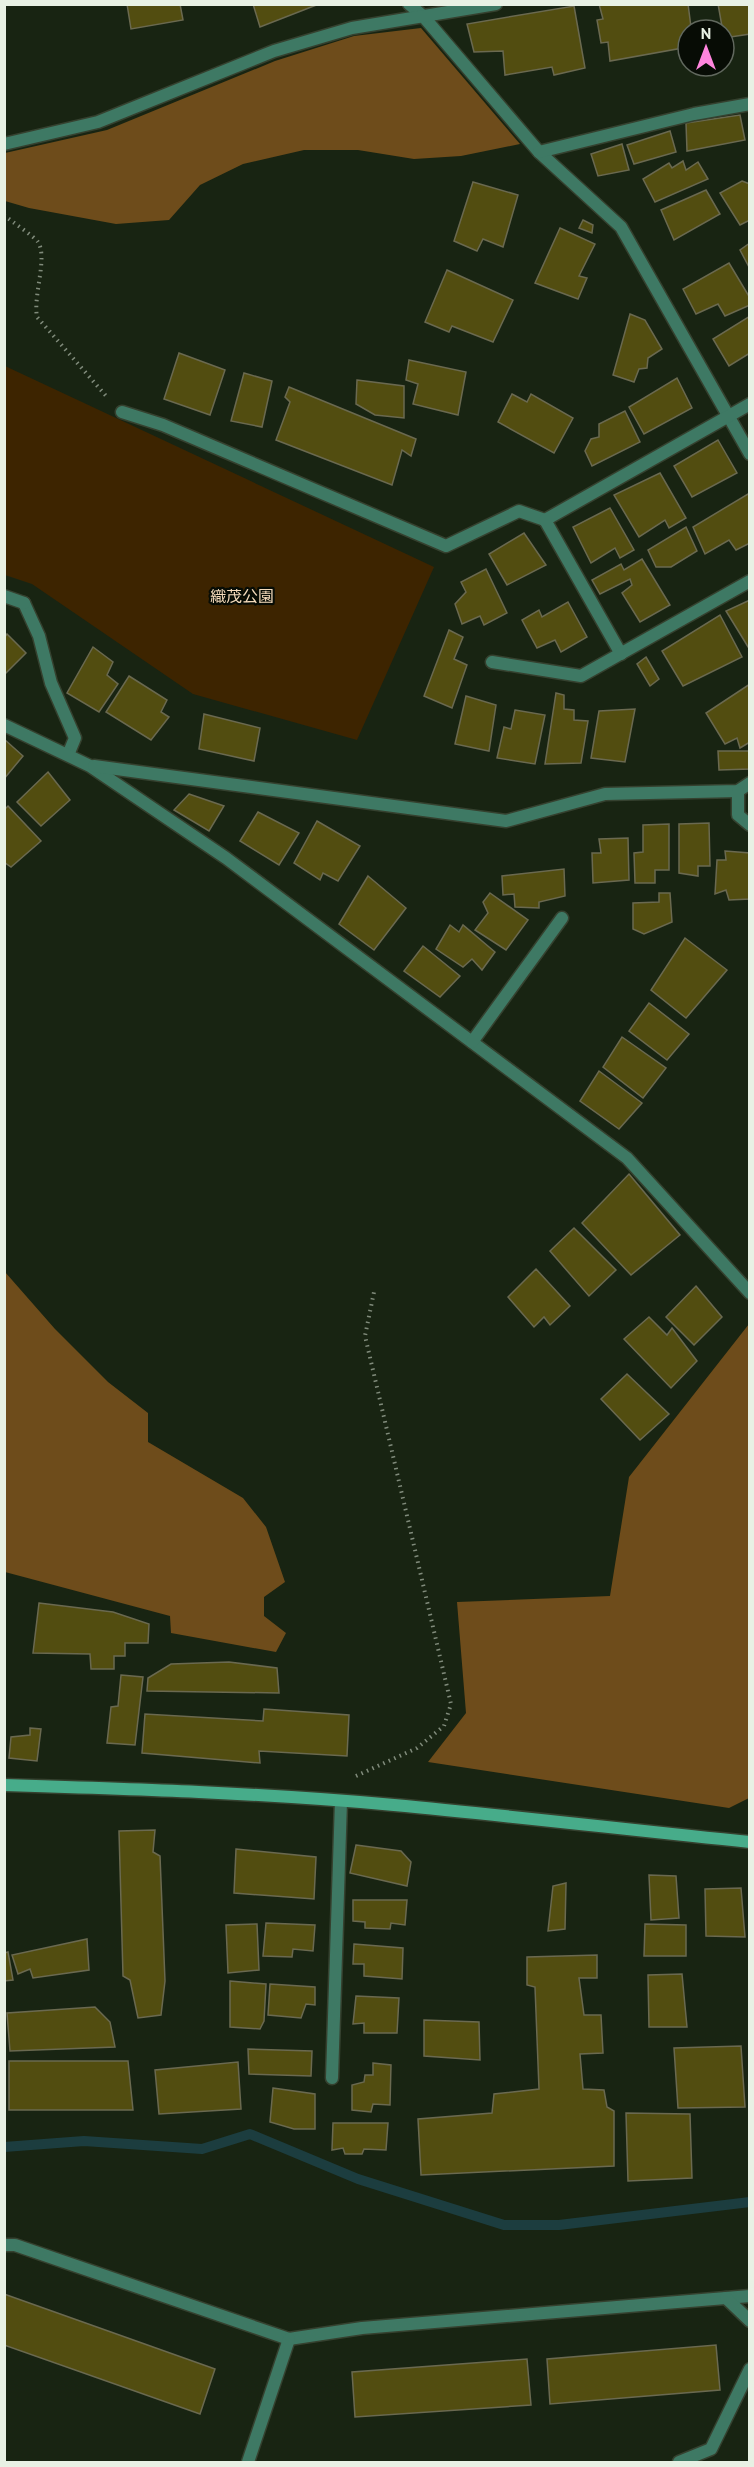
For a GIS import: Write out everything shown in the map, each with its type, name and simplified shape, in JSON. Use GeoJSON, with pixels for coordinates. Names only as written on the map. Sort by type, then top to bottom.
{"type":"FeatureCollection","features":[{"type":"Feature","properties":{"kind":"street"},"geometry":{"type":"LineString","coordinates":[[409,4],[423,16],[539,153],[621,227],[750,454]]}},
{"type":"Feature","properties":{"kind":"street"},"geometry":{"type":"LineString","coordinates":[[4,144],[98,122],[274,51],[352,28],[496,4]]}},
{"type":"Feature","properties":{"kind":"street"},"geometry":{"type":"LineString","coordinates":[[539,153],[694,114],[750,104]]}},
{"type":"Feature","properties":{"kind":"street"},"geometry":{"type":"LineString","coordinates":[[545,520],[750,404]]}},
{"type":"Feature","properties":{"kind":"street"},"geometry":{"type":"LineString","coordinates":[[122,412],[163,425],[446,546],[519,511],[545,520],[621,654]]}},
{"type":"Feature","properties":{"kind":"street"},"geometry":{"type":"LineString","coordinates":[[492,662],[581,676],[750,581]]}},
{"type":"Feature","properties":{"kind":"street"},"geometry":{"type":"LineString","coordinates":[[4,596],[24,603],[39,636],[51,683],[75,738],[68,755]]}},
{"type":"Feature","properties":{"kind":"street"},"geometry":{"type":"LineString","coordinates":[[4,724],[90,766],[226,858],[627,1158],[750,1293]]}},
{"type":"Feature","properties":{"kind":"street"},"geometry":{"type":"LineString","coordinates":[[90,766],[506,821],[605,794],[738,791],[750,783]]}},
{"type":"Feature","properties":{"kind":"street"},"geometry":{"type":"LineString","coordinates":[[738,791],[738,815],[750,825]]}},
{"type":"Feature","properties":{"kind":"street"},"geometry":{"type":"LineString","coordinates":[[472,1042],[562,918]]}},
{"type":"Feature","properties":{"kind":"street"},"geometry":{"type":"LineString","coordinates":[[4,1785],[195,1791],[341,1801],[750,1842]]}},
{"type":"Feature","properties":{"kind":"street"},"geometry":{"type":"LineString","coordinates":[[332,2078],[341,1801]]}},
{"type":"Feature","properties":{"kind":"street"},"geometry":{"type":"LineString","coordinates":[[4,2245],[15,2245],[289,2339],[362,2328],[750,2296]]}},
{"type":"Feature","properties":{"kind":"street"},"geometry":{"type":"LineString","coordinates":[[726,2298],[750,2321]]}},
{"type":"Feature","properties":{"kind":"street"},"geometry":{"type":"LineString","coordinates":[[248,2463],[289,2339]]}},
{"type":"Feature","properties":{"kind":"street"},"geometry":{"type":"LineString","coordinates":[[679,2463],[711,2449],[750,2369]]}},
{"type":"Feature","properties":{"kind":"path"},"geometry":{"type":"LineString","coordinates":[[4,215],[15,226],[37,241],[42,256],[34,304],[37,317],[122,412]]}},
{"type":"Feature","properties":{"kind":"path"},"geometry":{"type":"LineString","coordinates":[[350,1779],[417,1748],[444,1726],[451,1704],[366,1336],[374,1292]]}},
{"type":"Feature","properties":{"kind":"green space","name":"織茂公園"},"geometry":{"type":"Polygon","coordinates":[[[5,366],[434,567],[357,740],[193,694],[32,584],[5,575],[5,366]]]}},
{"type":"Feature","properties":{"kind":"shaded area"},"geometry":{"type":"Polygon","coordinates":[[[421,28],[520,144],[461,156],[414,159],[358,150],[304,150],[243,164],[200,185],[169,220],[116,224],[29,208],[5,201],[5,153],[107,130],[275,61],[354,36],[421,28]]]}},
{"type":"Feature","properties":{"kind":"shaded area"},"geometry":{"type":"Polygon","coordinates":[[[5,1272],[55,1329],[108,1382],[148,1413],[148,1442],[243,1498],[266,1527],[285,1582],[264,1597],[264,1616],[286,1633],[276,1652],[171,1633],[170,1616],[5,1572],[5,1272]]]}},
{"type":"Feature","properties":{"kind":"shaded area"},"geometry":{"type":"Polygon","coordinates":[[[749,1324],[749,1798],[729,1808],[428,1762],[466,1713],[457,1602],[610,1596],[629,1477],[749,1324]]]}},
{"type":"Feature","properties":{"kind":"building"},"geometry":{"type":"Polygon","coordinates":[[[127,4],[180,4],[183,20],[131,29],[127,4]]]}},
{"type":"Feature","properties":{"kind":"building"},"geometry":{"type":"Polygon","coordinates":[[[253,4],[319,4],[260,27],[253,4]]]}},
{"type":"Feature","properties":{"kind":"building"},"geometry":{"type":"Polygon","coordinates":[[[599,4],[688,4],[690,18],[676,18],[676,49],[610,61],[608,42],[601,43],[597,20],[603,19],[599,4]]]}},
{"type":"Feature","properties":{"kind":"building"},"geometry":{"type":"Polygon","coordinates":[[[718,4],[750,4],[750,34],[736,36],[736,18],[720,18],[718,4]]]}},
{"type":"Feature","properties":{"kind":"building"},"geometry":{"type":"Polygon","coordinates":[[[574,6],[585,68],[554,75],[552,67],[505,75],[503,51],[474,52],[467,24],[574,6]]]}},
{"type":"Feature","properties":{"kind":"building"},"geometry":{"type":"Polygon","coordinates":[[[740,115],[745,140],[687,151],[686,123],[740,115]]]}},
{"type":"Feature","properties":{"kind":"building"},"geometry":{"type":"Polygon","coordinates":[[[670,131],[676,152],[634,164],[627,145],[670,131]]]}},
{"type":"Feature","properties":{"kind":"building"},"geometry":{"type":"Polygon","coordinates":[[[622,144],[629,170],[598,176],[591,154],[622,144]]]}},
{"type":"Feature","properties":{"kind":"building"},"geometry":{"type":"Polygon","coordinates":[[[683,161],[686,170],[698,162],[708,179],[655,202],[643,179],[669,163],[672,168],[683,161]]]}},
{"type":"Feature","properties":{"kind":"building"},"geometry":{"type":"Polygon","coordinates":[[[742,181],[750,184],[750,220],[740,225],[720,193],[742,181]]]}},
{"type":"Feature","properties":{"kind":"building"},"geometry":{"type":"Polygon","coordinates":[[[473,182],[518,195],[503,247],[483,239],[477,251],[454,241],[473,182]]]}},
{"type":"Feature","properties":{"kind":"building"},"geometry":{"type":"Polygon","coordinates":[[[706,190],[720,214],[674,240],[661,210],[706,190]]]}},
{"type":"Feature","properties":{"kind":"building"},"geometry":{"type":"Polygon","coordinates":[[[583,220],[593,225],[592,233],[579,228],[583,220]]]}},
{"type":"Feature","properties":{"kind":"building"},"geometry":{"type":"Polygon","coordinates":[[[560,228],[595,244],[579,276],[587,278],[578,299],[535,283],[560,228]]]}},
{"type":"Feature","properties":{"kind":"building"},"geometry":{"type":"Polygon","coordinates":[[[750,243],[750,269],[740,250],[750,243]]]}},
{"type":"Feature","properties":{"kind":"building"},"geometry":{"type":"Polygon","coordinates":[[[729,263],[750,298],[750,305],[725,316],[718,304],[696,314],[683,289],[729,263]]]}},
{"type":"Feature","properties":{"kind":"building"},"geometry":{"type":"Polygon","coordinates":[[[447,270],[513,300],[493,342],[452,326],[449,332],[425,322],[447,270]]]}},
{"type":"Feature","properties":{"kind":"building"},"geometry":{"type":"Polygon","coordinates":[[[630,314],[645,320],[662,349],[648,358],[647,368],[639,369],[634,382],[613,375],[630,314]]]}},
{"type":"Feature","properties":{"kind":"building"},"geometry":{"type":"Polygon","coordinates":[[[750,316],[750,353],[729,366],[713,339],[750,316]]]}},
{"type":"Feature","properties":{"kind":"building"},"geometry":{"type":"Polygon","coordinates":[[[179,353],[225,370],[210,415],[164,399],[179,353]]]}},
{"type":"Feature","properties":{"kind":"building"},"geometry":{"type":"Polygon","coordinates":[[[409,360],[466,372],[458,415],[413,404],[418,384],[406,380],[409,360]]]}},
{"type":"Feature","properties":{"kind":"building"},"geometry":{"type":"Polygon","coordinates":[[[244,373],[272,381],[262,427],[231,421],[244,373]]]}},
{"type":"Feature","properties":{"kind":"building"},"geometry":{"type":"Polygon","coordinates":[[[677,378],[692,408],[644,434],[629,407],[677,378]]]}},
{"type":"Feature","properties":{"kind":"building"},"geometry":{"type":"Polygon","coordinates":[[[357,380],[404,386],[404,418],[375,415],[356,404],[357,380]]]}},
{"type":"Feature","properties":{"kind":"building"},"geometry":{"type":"Polygon","coordinates":[[[289,387],[416,439],[411,456],[402,450],[392,485],[276,440],[290,402],[285,397],[289,387]]]}},
{"type":"Feature","properties":{"kind":"building"},"geometry":{"type":"Polygon","coordinates":[[[512,394],[527,402],[531,394],[573,418],[554,453],[498,422],[512,394]]]}},
{"type":"Feature","properties":{"kind":"building"},"geometry":{"type":"Polygon","coordinates":[[[625,411],[640,442],[592,466],[585,451],[591,439],[599,437],[599,424],[625,411]]]}},
{"type":"Feature","properties":{"kind":"building"},"geometry":{"type":"Polygon","coordinates":[[[718,440],[737,473],[692,497],[674,466],[718,440]]]}},
{"type":"Feature","properties":{"kind":"building"},"geometry":{"type":"Polygon","coordinates":[[[660,473],[686,518],[669,528],[665,520],[639,537],[614,495],[660,473]]]}},
{"type":"Feature","properties":{"kind":"building"},"geometry":{"type":"Polygon","coordinates":[[[748,494],[750,497],[750,543],[736,550],[729,540],[705,554],[693,527],[748,494]]]}},
{"type":"Feature","properties":{"kind":"building"},"geometry":{"type":"Polygon","coordinates":[[[610,508],[634,550],[620,558],[615,548],[591,563],[573,527],[610,508]]]}},
{"type":"Feature","properties":{"kind":"building"},"geometry":{"type":"Polygon","coordinates":[[[686,527],[697,551],[671,567],[656,567],[648,550],[686,527]]]}},
{"type":"Feature","properties":{"kind":"building"},"geometry":{"type":"Polygon","coordinates":[[[524,533],[546,565],[507,585],[489,554],[524,533]]]}},
{"type":"Feature","properties":{"kind":"building"},"geometry":{"type":"Polygon","coordinates":[[[642,559],[670,605],[640,622],[622,593],[632,585],[630,579],[600,594],[592,580],[621,564],[624,570],[642,559]]]}},
{"type":"Feature","properties":{"kind":"building"},"geometry":{"type":"Polygon","coordinates":[[[486,569],[507,613],[484,625],[480,616],[462,624],[455,604],[466,592],[461,582],[486,569]]]}},
{"type":"Feature","properties":{"kind":"building"},"geometry":{"type":"Polygon","coordinates":[[[750,600],[750,650],[726,611],[750,600]]]}},
{"type":"Feature","properties":{"kind":"building"},"geometry":{"type":"Polygon","coordinates":[[[568,602],[587,637],[561,652],[555,640],[537,648],[522,620],[539,610],[542,617],[568,602]]]}},
{"type":"Feature","properties":{"kind":"building"},"geometry":{"type":"Polygon","coordinates":[[[720,615],[742,657],[683,686],[662,651],[720,615]]]}},
{"type":"Feature","properties":{"kind":"building"},"geometry":{"type":"Polygon","coordinates":[[[449,630],[463,637],[454,659],[467,665],[452,708],[424,696],[449,630]]]}},
{"type":"Feature","properties":{"kind":"building"},"geometry":{"type":"Polygon","coordinates":[[[7,634],[26,653],[4,675],[4,638],[7,634]]]}},
{"type":"Feature","properties":{"kind":"building"},"geometry":{"type":"Polygon","coordinates":[[[93,647],[113,662],[107,675],[118,684],[99,712],[67,693],[93,647]]]}},
{"type":"Feature","properties":{"kind":"building"},"geometry":{"type":"Polygon","coordinates":[[[646,657],[659,679],[650,686],[637,664],[646,657]]]}},
{"type":"Feature","properties":{"kind":"building"},"geometry":{"type":"Polygon","coordinates":[[[129,676],[167,700],[161,712],[169,717],[151,740],[106,712],[129,676]]]}},
{"type":"Feature","properties":{"kind":"building"},"geometry":{"type":"Polygon","coordinates":[[[750,684],[750,742],[740,748],[737,738],[725,744],[706,713],[750,684]]]}},
{"type":"Feature","properties":{"kind":"building"},"geometry":{"type":"Polygon","coordinates":[[[556,693],[564,695],[564,709],[574,710],[574,720],[588,721],[581,763],[545,764],[556,693]]]}},
{"type":"Feature","properties":{"kind":"building"},"geometry":{"type":"Polygon","coordinates":[[[466,696],[496,705],[489,751],[455,744],[466,696]]]}},
{"type":"Feature","properties":{"kind":"building"},"geometry":{"type":"Polygon","coordinates":[[[635,709],[625,762],[591,758],[599,711],[635,709]]]}},
{"type":"Feature","properties":{"kind":"building"},"geometry":{"type":"Polygon","coordinates":[[[515,710],[545,715],[535,764],[497,758],[504,727],[511,729],[515,710]]]}},
{"type":"Feature","properties":{"kind":"building"},"geometry":{"type":"Polygon","coordinates":[[[204,714],[260,728],[254,761],[199,749],[204,714]]]}},
{"type":"Feature","properties":{"kind":"building"},"geometry":{"type":"Polygon","coordinates":[[[4,739],[23,756],[4,779],[4,739]]]}},
{"type":"Feature","properties":{"kind":"building"},"geometry":{"type":"Polygon","coordinates":[[[718,751],[750,751],[750,769],[719,770],[718,751]]]}},
{"type":"Feature","properties":{"kind":"building"},"geometry":{"type":"Polygon","coordinates":[[[48,772],[70,800],[41,826],[17,802],[48,772]]]}},
{"type":"Feature","properties":{"kind":"building"},"geometry":{"type":"Polygon","coordinates":[[[189,794],[224,806],[209,831],[174,810],[189,794]]]}},
{"type":"Feature","properties":{"kind":"building"},"geometry":{"type":"Polygon","coordinates":[[[8,806],[41,841],[11,867],[4,862],[4,810],[8,806]]]}},
{"type":"Feature","properties":{"kind":"building"},"geometry":{"type":"Polygon","coordinates":[[[258,812],[299,833],[279,865],[240,841],[258,812]]]}},
{"type":"Feature","properties":{"kind":"building"},"geometry":{"type":"Polygon","coordinates":[[[317,821],[360,846],[338,881],[323,873],[320,880],[294,863],[317,821]]]}},
{"type":"Feature","properties":{"kind":"building"},"geometry":{"type":"Polygon","coordinates":[[[709,823],[710,866],[698,866],[698,876],[679,873],[679,824],[709,823]]]}},
{"type":"Feature","properties":{"kind":"building"},"geometry":{"type":"Polygon","coordinates":[[[669,824],[669,870],[655,870],[655,883],[635,883],[634,853],[643,852],[643,825],[669,824]]]}},
{"type":"Feature","properties":{"kind":"building"},"geometry":{"type":"Polygon","coordinates":[[[628,838],[629,880],[593,883],[592,853],[601,853],[599,839],[628,838]]]}},
{"type":"Feature","properties":{"kind":"building"},"geometry":{"type":"Polygon","coordinates":[[[725,851],[750,853],[750,899],[729,900],[726,890],[715,894],[717,860],[726,860],[725,851]]]}},
{"type":"Feature","properties":{"kind":"building"},"geometry":{"type":"Polygon","coordinates":[[[564,869],[565,896],[539,902],[539,908],[515,907],[514,894],[503,895],[502,876],[564,869]]]}},
{"type":"Feature","properties":{"kind":"building"},"geometry":{"type":"Polygon","coordinates":[[[368,876],[406,908],[374,950],[339,924],[368,876]]]}},
{"type":"Feature","properties":{"kind":"building"},"geometry":{"type":"Polygon","coordinates":[[[490,893],[528,920],[506,950],[475,930],[488,913],[483,902],[490,893]]]}},
{"type":"Feature","properties":{"kind":"building"},"geometry":{"type":"Polygon","coordinates":[[[659,893],[670,893],[672,922],[644,934],[633,929],[633,903],[659,902],[659,893]]]}},
{"type":"Feature","properties":{"kind":"building"},"geometry":{"type":"Polygon","coordinates":[[[450,925],[459,932],[463,925],[495,952],[482,970],[472,959],[463,967],[436,949],[450,925]]]}},
{"type":"Feature","properties":{"kind":"building"},"geometry":{"type":"Polygon","coordinates":[[[685,938],[727,970],[686,1018],[651,990],[685,938]]]}},
{"type":"Feature","properties":{"kind":"building"},"geometry":{"type":"Polygon","coordinates":[[[423,946],[460,976],[440,997],[404,971],[423,946]]]}},
{"type":"Feature","properties":{"kind":"building"},"geometry":{"type":"Polygon","coordinates":[[[649,1003],[689,1034],[667,1060],[629,1031],[649,1003]]]}},
{"type":"Feature","properties":{"kind":"building"},"geometry":{"type":"Polygon","coordinates":[[[622,1037],[666,1068],[643,1098],[603,1067],[622,1037]]]}},
{"type":"Feature","properties":{"kind":"building"},"geometry":{"type":"Polygon","coordinates":[[[599,1071],[642,1103],[619,1129],[580,1101],[599,1071]]]}},
{"type":"Feature","properties":{"kind":"building"},"geometry":{"type":"Polygon","coordinates":[[[629,1174],[680,1235],[631,1275],[582,1223],[629,1174]]]}},
{"type":"Feature","properties":{"kind":"building"},"geometry":{"type":"Polygon","coordinates":[[[574,1228],[616,1270],[589,1296],[550,1251],[574,1228]]]}},
{"type":"Feature","properties":{"kind":"building"},"geometry":{"type":"Polygon","coordinates":[[[536,1269],[570,1306],[550,1325],[544,1317],[534,1327],[508,1297],[536,1269]]]}},
{"type":"Feature","properties":{"kind":"building"},"geometry":{"type":"Polygon","coordinates":[[[696,1286],[722,1317],[694,1345],[666,1317],[696,1286]]]}},
{"type":"Feature","properties":{"kind":"building"},"geometry":{"type":"Polygon","coordinates":[[[649,1317],[667,1335],[672,1328],[697,1361],[671,1388],[624,1339],[649,1317]]]}},
{"type":"Feature","properties":{"kind":"building"},"geometry":{"type":"Polygon","coordinates":[[[627,1374],[669,1414],[640,1440],[601,1399],[627,1374]]]}},
{"type":"Feature","properties":{"kind":"building"},"geometry":{"type":"Polygon","coordinates":[[[39,1603],[113,1612],[149,1624],[148,1643],[125,1643],[125,1656],[114,1656],[114,1669],[91,1669],[90,1654],[33,1653],[39,1603]]]}},
{"type":"Feature","properties":{"kind":"building"},"geometry":{"type":"Polygon","coordinates":[[[229,1662],[277,1668],[279,1693],[147,1691],[148,1678],[171,1664],[229,1662]]]}},
{"type":"Feature","properties":{"kind":"building"},"geometry":{"type":"Polygon","coordinates":[[[121,1675],[143,1677],[135,1745],[107,1743],[111,1707],[118,1706],[121,1675]]]}},
{"type":"Feature","properties":{"kind":"building"},"geometry":{"type":"Polygon","coordinates":[[[264,1709],[349,1715],[347,1756],[259,1751],[260,1763],[142,1753],[145,1714],[263,1721],[264,1709]]]}},
{"type":"Feature","properties":{"kind":"building"},"geometry":{"type":"Polygon","coordinates":[[[30,1728],[41,1729],[37,1761],[9,1758],[11,1737],[30,1735],[30,1728]]]}},
{"type":"Feature","properties":{"kind":"building"},"geometry":{"type":"Polygon","coordinates":[[[155,1830],[153,1852],[160,1856],[165,1981],[161,2015],[138,2018],[130,1980],[123,1976],[119,1831],[155,1830]]]}},
{"type":"Feature","properties":{"kind":"building"},"geometry":{"type":"Polygon","coordinates":[[[356,1845],[401,1851],[411,1862],[407,1886],[350,1873],[356,1845]]]}},
{"type":"Feature","properties":{"kind":"building"},"geometry":{"type":"Polygon","coordinates":[[[236,1849],[316,1857],[314,1899],[234,1893],[236,1849]]]}},
{"type":"Feature","properties":{"kind":"building"},"geometry":{"type":"Polygon","coordinates":[[[649,1875],[676,1876],[679,1918],[651,1920],[649,1875]]]}},
{"type":"Feature","properties":{"kind":"building"},"geometry":{"type":"Polygon","coordinates":[[[566,1883],[565,1929],[548,1931],[553,1886],[566,1883]]]}},
{"type":"Feature","properties":{"kind":"building"},"geometry":{"type":"Polygon","coordinates":[[[741,1888],[745,1937],[706,1936],[705,1889],[741,1888]]]}},
{"type":"Feature","properties":{"kind":"building"},"geometry":{"type":"Polygon","coordinates":[[[353,1900],[407,1900],[405,1925],[391,1923],[390,1929],[365,1928],[365,1922],[353,1921],[353,1900]]]}},
{"type":"Feature","properties":{"kind":"building"},"geometry":{"type":"Polygon","coordinates":[[[266,1923],[315,1925],[313,1951],[293,1949],[292,1957],[263,1956],[266,1923]]]}},
{"type":"Feature","properties":{"kind":"building"},"geometry":{"type":"Polygon","coordinates":[[[257,1924],[259,1970],[228,1973],[226,1925],[257,1924]]]}},
{"type":"Feature","properties":{"kind":"building"},"geometry":{"type":"Polygon","coordinates":[[[645,1924],[686,1925],[686,1956],[644,1956],[645,1924]]]}},
{"type":"Feature","properties":{"kind":"building"},"geometry":{"type":"Polygon","coordinates":[[[87,1939],[89,1970],[33,1978],[30,1969],[18,1974],[12,1955],[87,1939]]]}},
{"type":"Feature","properties":{"kind":"building"},"geometry":{"type":"Polygon","coordinates":[[[354,1944],[403,1948],[402,1979],[364,1976],[364,1964],[353,1964],[354,1944]]]}},
{"type":"Feature","properties":{"kind":"building"},"geometry":{"type":"Polygon","coordinates":[[[8,1952],[13,1980],[4,1981],[4,1953],[8,1952]]]}},
{"type":"Feature","properties":{"kind":"building"},"geometry":{"type":"Polygon","coordinates":[[[597,1955],[597,1978],[579,1978],[584,2015],[601,2015],[603,2053],[580,2054],[583,2089],[604,2090],[607,2107],[614,2111],[614,2166],[421,2175],[418,2119],[492,2113],[494,2094],[539,2089],[535,1987],[527,1985],[527,1957],[597,1955]]]}},
{"type":"Feature","properties":{"kind":"building"},"geometry":{"type":"Polygon","coordinates":[[[682,1974],[687,2027],[649,2027],[648,1975],[682,1974]]]}},
{"type":"Feature","properties":{"kind":"building"},"geometry":{"type":"Polygon","coordinates":[[[230,1981],[266,1984],[264,2021],[260,2029],[230,2027],[230,1981]]]}},
{"type":"Feature","properties":{"kind":"building"},"geometry":{"type":"Polygon","coordinates":[[[270,1984],[315,1987],[315,2005],[306,2004],[301,2018],[268,2015],[270,1984]]]}},
{"type":"Feature","properties":{"kind":"building"},"geometry":{"type":"Polygon","coordinates":[[[356,1996],[399,1998],[397,2033],[364,2033],[364,2023],[353,2024],[356,1996]]]}},
{"type":"Feature","properties":{"kind":"building"},"geometry":{"type":"Polygon","coordinates":[[[95,2007],[110,2022],[115,2047],[10,2051],[7,2013],[95,2007]]]}},
{"type":"Feature","properties":{"kind":"building"},"geometry":{"type":"Polygon","coordinates":[[[424,2020],[479,2022],[480,2060],[424,2056],[424,2020]]]}},
{"type":"Feature","properties":{"kind":"building"},"geometry":{"type":"Polygon","coordinates":[[[741,2046],[745,2107],[678,2108],[674,2048],[741,2046]]]}},
{"type":"Feature","properties":{"kind":"building"},"geometry":{"type":"Polygon","coordinates":[[[248,2049],[312,2051],[311,2076],[249,2074],[248,2049]]]}},
{"type":"Feature","properties":{"kind":"building"},"geometry":{"type":"Polygon","coordinates":[[[9,2061],[128,2061],[133,2110],[9,2110],[9,2061]]]}},
{"type":"Feature","properties":{"kind":"building"},"geometry":{"type":"Polygon","coordinates":[[[238,2062],[241,2109],[159,2114],[155,2070],[238,2062]]]}},
{"type":"Feature","properties":{"kind":"building"},"geometry":{"type":"Polygon","coordinates":[[[373,2063],[391,2065],[390,2105],[373,2104],[371,2112],[352,2110],[352,2085],[364,2082],[365,2075],[373,2075],[373,2063]]]}},
{"type":"Feature","properties":{"kind":"building"},"geometry":{"type":"Polygon","coordinates":[[[273,2088],[315,2094],[315,2129],[294,2129],[270,2122],[273,2088]]]}},
{"type":"Feature","properties":{"kind":"building"},"geometry":{"type":"Polygon","coordinates":[[[626,2113],[690,2114],[692,2178],[628,2181],[626,2113]]]}},
{"type":"Feature","properties":{"kind":"building"},"geometry":{"type":"Polygon","coordinates":[[[333,2123],[388,2123],[386,2150],[364,2149],[362,2154],[345,2154],[343,2148],[332,2150],[333,2123]]]}},
{"type":"Feature","properties":{"kind":"building"},"geometry":{"type":"Polygon","coordinates":[[[4,2294],[215,2369],[200,2414],[4,2345],[4,2294]]]}},
{"type":"Feature","properties":{"kind":"building"},"geometry":{"type":"Polygon","coordinates":[[[716,2345],[720,2390],[550,2404],[547,2359],[716,2345]]]}},
{"type":"Feature","properties":{"kind":"building"},"geometry":{"type":"Polygon","coordinates":[[[527,2359],[531,2405],[355,2417],[352,2372],[527,2359]]]}},
{"type":"Feature","properties":{"kind":"waterway"},"geometry":{"type":"LineString","coordinates":[[4,2147],[84,2141],[202,2149],[250,2134],[358,2179],[504,2225],[559,2225],[750,2202]]}}]}
